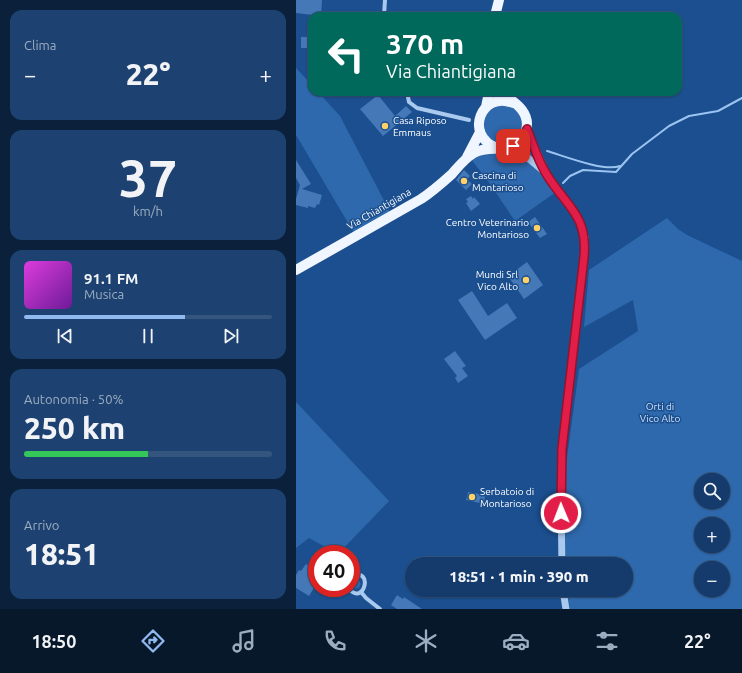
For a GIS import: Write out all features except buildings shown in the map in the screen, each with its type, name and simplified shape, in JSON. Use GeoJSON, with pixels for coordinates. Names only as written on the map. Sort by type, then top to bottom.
{"type":"FeatureCollection","features":[{"type":"Feature","properties":{"kind":"main road"},"geometry":{"type":"LineString","coordinates":[[496,12],[499,0]]}},
{"type":"Feature","properties":{"kind":"main road","name":"Via Chiantigiana"},"geometry":{"type":"LineString","coordinates":[[466,159],[480,132],[480,117],[486,107],[488,96]]}},
{"type":"Feature","properties":{"kind":"main road"},"geometry":{"type":"LineString","coordinates":[[506,96],[516,104],[525,115],[527,129]]}},
{"type":"Feature","properties":{"kind":"main road"},"geometry":{"type":"LineString","coordinates":[[486,107],[500,100],[516,104]]}},
{"type":"Feature","properties":{"kind":"main road","name":"Via Chiantigiana"},"geometry":{"type":"LineString","coordinates":[[296,270],[417,202],[440,185],[466,159],[476,152],[484,149],[513,146],[524,136],[527,129]]}},
{"type":"Feature","properties":{"kind":"main road"},"geometry":{"type":"LineString","coordinates":[[480,132],[484,140],[491,145],[502,148]]}},
{"type":"Feature","properties":{"kind":"street"},"geometry":{"type":"LineString","coordinates":[[384,12],[385,0]]}},
{"type":"Feature","properties":{"kind":"street"},"geometry":{"type":"LineString","coordinates":[[408,96],[409,102],[417,108],[469,120]]}},
{"type":"Feature","properties":{"kind":"street"},"geometry":{"type":"LineString","coordinates":[[527,129],[546,174]]}},
{"type":"Feature","properties":{"kind":"street"},"geometry":{"type":"LineString","coordinates":[[502,148],[528,158],[546,174],[578,218],[584,232],[585,243],[562,449],[562,557]]}},
{"type":"Feature","properties":{"kind":"street"},"geometry":{"type":"LineString","coordinates":[[360,577],[364,579],[365,585],[361,592],[380,609]]}},
{"type":"Feature","properties":{"kind":"street"},"geometry":{"type":"LineString","coordinates":[[564,597],[566,609]]}},
{"type":"Feature","properties":{"kind":"green space"},"geometry":{"type":"Polygon","coordinates":[[[296,68],[308,81],[308,96],[322,96],[340,116],[390,212],[354,233],[296,135],[296,68]]]}},
{"type":"Feature","properties":{"kind":"green space"},"geometry":{"type":"Polygon","coordinates":[[[503,105],[517,111],[523,125],[517,139],[503,145],[489,139],[483,125],[489,111],[503,105]]]}},
{"type":"Feature","properties":{"kind":"green space"},"geometry":{"type":"Polygon","coordinates":[[[528,138],[530,146],[538,163],[517,150],[528,138]]]}},
{"type":"Feature","properties":{"kind":"green space"},"geometry":{"type":"Polygon","coordinates":[[[489,152],[511,154],[523,158],[539,171],[556,192],[515,221],[471,159],[479,154],[489,152]]]}},
{"type":"Feature","properties":{"kind":"green space","name":"Orti di Vico Alto"},"geometry":{"type":"Polygon","coordinates":[[[667,218],[678,229],[687,235],[742,261],[742,609],[570,609],[568,597],[633,597],[633,557],[566,557],[564,480],[579,369],[638,331],[633,300],[584,327],[589,270],[667,218]]]}},
{"type":"Feature","properties":{"kind":"green space"},"geometry":{"type":"Polygon","coordinates":[[[296,402],[389,501],[347,545],[322,545],[309,538],[296,548],[296,402]]]}},
{"type":"Feature","properties":{"kind":"waterway"},"geometry":{"type":"LineString","coordinates":[[563,183],[570,176],[583,170],[616,172],[632,154],[669,126],[689,116],[718,111],[742,98]]}},
{"type":"Feature","properties":{"kind":"waterway"},"geometry":{"type":"LineString","coordinates":[[547,151],[573,160],[594,165],[604,167],[620,166]]}},
{"type":"Feature","properties":{"kind":"place","name":"Casa Riposo Emmaus"},"geometry":{"type":"Point","coordinates":[385,126]}},
{"type":"Feature","properties":{"kind":"place","name":"Cascina di Montarioso"},"geometry":{"type":"Point","coordinates":[464,181]}},
{"type":"Feature","properties":{"kind":"place","name":"Centro Veterinario Montarioso"},"geometry":{"type":"Point","coordinates":[537,228]}},
{"type":"Feature","properties":{"kind":"place","name":"Mundi Srl Vico Alto"},"geometry":{"type":"Point","coordinates":[526,280]}},
{"type":"Feature","properties":{"kind":"place","name":"Serbatoio di Montarioso"},"geometry":{"type":"Point","coordinates":[472,497]}},
{"type":"Feature","properties":{"kind":"route"},"geometry":{"type":"LineString","coordinates":[[513,146],[524,136],[527,129],[546,174],[575,213],[585,237],[562,449],[561,513]]}}]}
